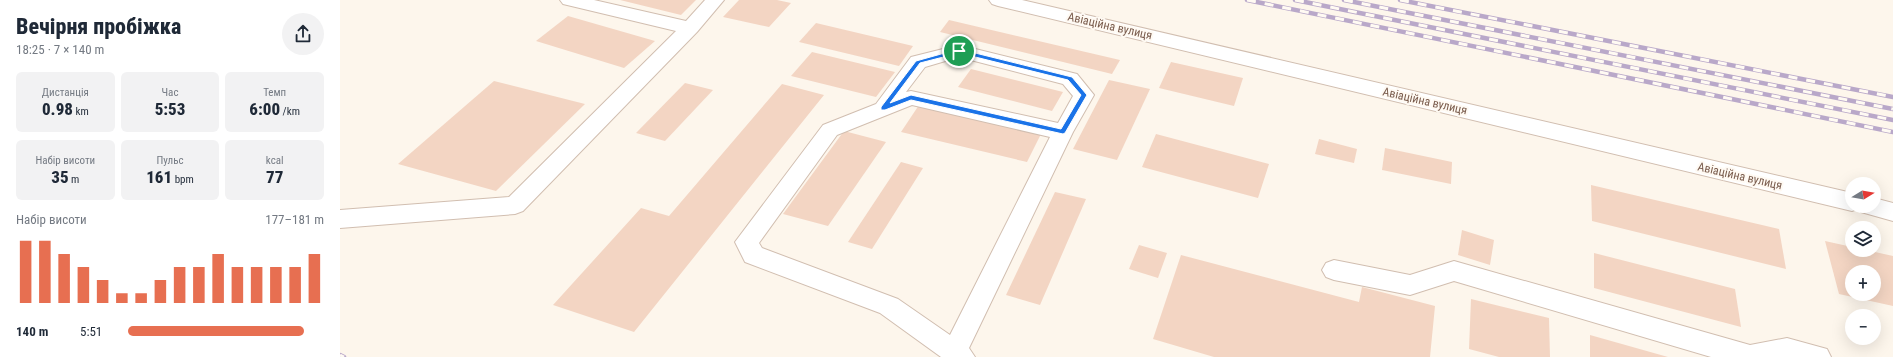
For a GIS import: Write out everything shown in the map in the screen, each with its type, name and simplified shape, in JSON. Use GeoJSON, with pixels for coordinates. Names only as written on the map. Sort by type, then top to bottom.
{"type":"FeatureCollection","features":[{"type":"Feature","properties":{"kind":"street"},"geometry":{"type":"LineString","coordinates":[[569,0],[690,28]]}},
{"type":"Feature","properties":{"kind":"street"},"geometry":{"type":"LineString","coordinates":[[340,219],[515,205],[690,28],[715,0]]}},
{"type":"Feature","properties":{"kind":"street","name":"Авіаційна вулиця"},"geometry":{"type":"LineString","coordinates":[[998,0],[1845,200]]}},
{"type":"Feature","properties":{"kind":"street"},"geometry":{"type":"LineString","coordinates":[[883,108],[918,62],[959,51],[1070,79],[1084,95],[1063,132],[958,355],[889,306],[753,255],[746,242],[830,130],[911,98],[1063,132]]}},
{"type":"Feature","properties":{"kind":"street"},"geometry":{"type":"LineString","coordinates":[[1881,209],[1893,212]]}},
{"type":"Feature","properties":{"kind":"street"},"geometry":{"type":"LineString","coordinates":[[1334,270],[1410,285],[1454,271],[1750,357],[1787,349],[1818,357]]}},
{"type":"Feature","properties":{"kind":"building"},"geometry":{"type":"Polygon","coordinates":[[[620,0],[696,0],[681,15],[620,0]]]}},
{"type":"Feature","properties":{"kind":"building"},"geometry":{"type":"Polygon","coordinates":[[[739,0],[777,0],[791,3],[769,27],[723,17],[739,0]]]}},
{"type":"Feature","properties":{"kind":"building"},"geometry":{"type":"Polygon","coordinates":[[[568,16],[655,41],[624,68],[536,41],[568,16]]]}},
{"type":"Feature","properties":{"kind":"building"},"geometry":{"type":"Polygon","coordinates":[[[949,20],[1120,60],[1112,74],[940,32],[949,20]]]}},
{"type":"Feature","properties":{"kind":"building"},"geometry":{"type":"Polygon","coordinates":[[[816,23],[913,46],[899,66],[799,42],[816,23]]]}},
{"type":"Feature","properties":{"kind":"building"},"geometry":{"type":"Polygon","coordinates":[[[812,52],[895,72],[876,97],[791,76],[812,52]]]}},
{"type":"Feature","properties":{"kind":"building"},"geometry":{"type":"Polygon","coordinates":[[[1171,62],[1243,78],[1234,106],[1159,88],[1171,62]]]}},
{"type":"Feature","properties":{"kind":"building"},"geometry":{"type":"Polygon","coordinates":[[[971,69],[1063,92],[1052,111],[958,87],[971,69]]]}},
{"type":"Feature","properties":{"kind":"building"},"geometry":{"type":"Polygon","coordinates":[[[1109,80],[1150,89],[1117,160],[1073,149],[1109,80]]]}},
{"type":"Feature","properties":{"kind":"building"},"geometry":{"type":"Polygon","coordinates":[[[494,81],[585,104],[496,191],[398,164],[494,81]]]}},
{"type":"Feature","properties":{"kind":"building"},"geometry":{"type":"Polygon","coordinates":[[[685,83],[713,90],[665,141],[636,133],[685,83]]]}},
{"type":"Feature","properties":{"kind":"building"},"geometry":{"type":"Polygon","coordinates":[[[782,84],[824,95],[634,332],[553,305],[641,208],[669,216],[782,84]]]}},
{"type":"Feature","properties":{"kind":"building"},"geometry":{"type":"Polygon","coordinates":[[[919,105],[1041,134],[1027,162],[901,132],[919,105]]]}},
{"type":"Feature","properties":{"kind":"building"},"geometry":{"type":"Polygon","coordinates":[[[844,131],[886,142],[828,226],[783,214],[844,131]]]}},
{"type":"Feature","properties":{"kind":"building"},"geometry":{"type":"Polygon","coordinates":[[[1156,134],[1269,164],[1258,198],[1142,167],[1156,134]]]}},
{"type":"Feature","properties":{"kind":"building"},"geometry":{"type":"Polygon","coordinates":[[[1319,139],[1357,149],[1354,163],[1315,154],[1319,139]]]}},
{"type":"Feature","properties":{"kind":"building"},"geometry":{"type":"Polygon","coordinates":[[[1385,148],[1452,162],[1451,184],[1382,170],[1385,148]]]}},
{"type":"Feature","properties":{"kind":"building"},"geometry":{"type":"Polygon","coordinates":[[[901,162],[923,168],[872,249],[848,242],[901,162]]]}},
{"type":"Feature","properties":{"kind":"building"},"geometry":{"type":"Polygon","coordinates":[[[1591,185],[1779,229],[1786,269],[1592,221],[1591,185]]]}},
{"type":"Feature","properties":{"kind":"building"},"geometry":{"type":"Polygon","coordinates":[[[1055,192],[1086,199],[1040,305],[1006,295],[1055,192]]]}},
{"type":"Feature","properties":{"kind":"building"},"geometry":{"type":"Polygon","coordinates":[[[1462,230],[1494,240],[1490,265],[1458,255],[1462,230]]]}},
{"type":"Feature","properties":{"kind":"building"},"geometry":{"type":"Polygon","coordinates":[[[1825,241],[1845,245],[1845,257],[1881,257],[1881,253],[1893,256],[1893,306],[1870,301],[1881,301],[1881,265],[1845,265],[1845,295],[1839,294],[1825,241]]]}},
{"type":"Feature","properties":{"kind":"building"},"geometry":{"type":"Polygon","coordinates":[[[1139,245],[1167,253],[1158,278],[1129,269],[1139,245]]]}},
{"type":"Feature","properties":{"kind":"building"},"geometry":{"type":"Polygon","coordinates":[[[1594,253],[1735,289],[1741,327],[1594,288],[1594,253]]]}},
{"type":"Feature","properties":{"kind":"building"},"geometry":{"type":"Polygon","coordinates":[[[1181,255],[1359,302],[1362,287],[1435,306],[1430,357],[1214,357],[1153,339],[1181,255]]]}},
{"type":"Feature","properties":{"kind":"building"},"geometry":{"type":"Polygon","coordinates":[[[1471,299],[1549,318],[1550,357],[1499,357],[1469,349],[1471,299]]]}},
{"type":"Feature","properties":{"kind":"building"},"geometry":{"type":"Polygon","coordinates":[[[1590,335],[1668,357],[1590,357],[1590,335]]]}},
{"type":"Feature","properties":{"kind":"railway"},"geometry":{"type":"LineString","coordinates":[[1247,0],[1893,132]]}},
{"type":"Feature","properties":{"kind":"railway"},"geometry":{"type":"LineString","coordinates":[[1295,0],[1893,120]]}},
{"type":"Feature","properties":{"kind":"railway"},"geometry":{"type":"LineString","coordinates":[[1344,0],[1893,109]]}},
{"type":"Feature","properties":{"kind":"railway"},"geometry":{"type":"LineString","coordinates":[[1400,0],[1893,97]]}},
{"type":"Feature","properties":{"kind":"railway"},"geometry":{"type":"LineString","coordinates":[[340,355],[344,357]]}},
{"type":"Feature","properties":{"kind":"route"},"geometry":{"type":"LineString","coordinates":[[959,51],[1070,79],[1084,95],[1063,132],[911,98],[883,108],[918,62],[959,51]]}}]}
